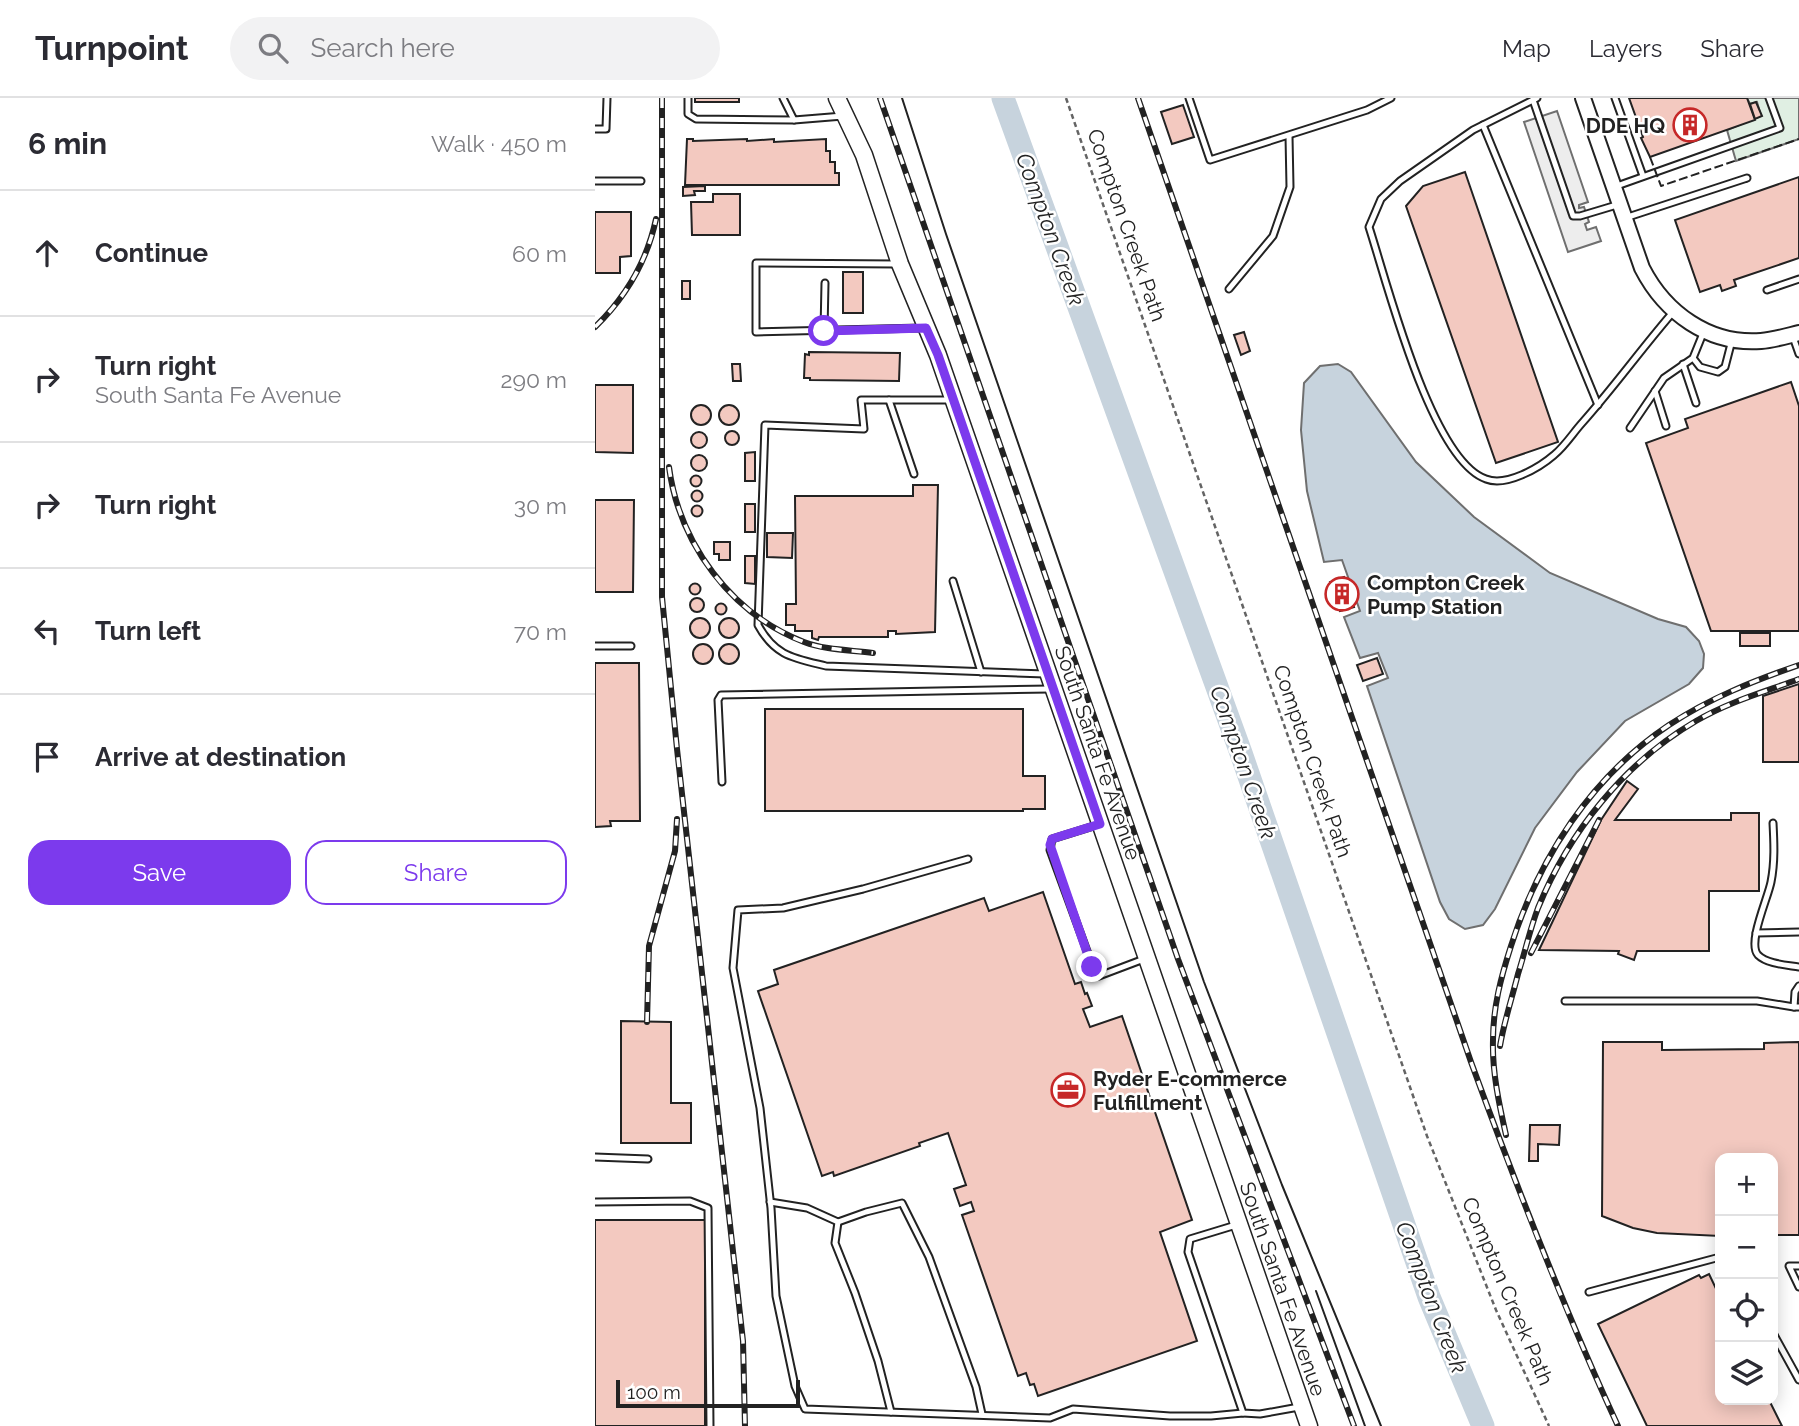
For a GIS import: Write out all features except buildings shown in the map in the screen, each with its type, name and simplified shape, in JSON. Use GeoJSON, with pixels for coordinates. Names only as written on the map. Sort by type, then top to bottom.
{"type":"FeatureCollection","features":[{"type":"Feature","properties":{"kind":"main road","name":"South Santa Fe Avenue"},"geometry":{"type":"LineString","coordinates":[[837,98],[864,156],[900,264],[954,400],[1309,1426]]}},
{"type":"Feature","properties":{"kind":"street"},"geometry":{"type":"LineString","coordinates":[[1583,98],[1642,268],[1651,286],[1674,311],[1704,331],[1733,339],[1761,341],[1795,334]]}},
{"type":"Feature","properties":{"kind":"lane"},"geometry":{"type":"LineString","coordinates":[[595,128],[606,128],[607,98]]}},
{"type":"Feature","properties":{"kind":"lane"},"geometry":{"type":"LineString","coordinates":[[688,98],[688,114],[697,119],[795,120],[846,116]]}},
{"type":"Feature","properties":{"kind":"lane"},"geometry":{"type":"LineString","coordinates":[[783,98],[795,120]]}},
{"type":"Feature","properties":{"kind":"lane"},"geometry":{"type":"LineString","coordinates":[[1189,98],[1210,160],[1367,110],[1391,98]]}},
{"type":"Feature","properties":{"kind":"lane"},"geometry":{"type":"LineString","coordinates":[[1615,98],[1643,176]]}},
{"type":"Feature","properties":{"kind":"lane"},"geometry":{"type":"LineString","coordinates":[[1614,187],[1780,128],[1769,98]]}},
{"type":"Feature","properties":{"kind":"lane"},"geometry":{"type":"LineString","coordinates":[[1620,204],[1573,216],[1535,99],[1483,125],[1401,181],[1381,198],[1369,227],[1422,391],[1454,451],[1470,471],[1488,481],[1505,480],[1527,472],[1554,455],[1674,311]]}},
{"type":"Feature","properties":{"kind":"lane"},"geometry":{"type":"LineString","coordinates":[[1483,125],[1598,405]]}},
{"type":"Feature","properties":{"kind":"lane"},"geometry":{"type":"LineString","coordinates":[[1229,289],[1273,236],[1290,187],[1289,136]]}},
{"type":"Feature","properties":{"kind":"lane"},"geometry":{"type":"LineString","coordinates":[[1625,218],[1747,178]]}},
{"type":"Feature","properties":{"kind":"lane"},"geometry":{"type":"LineString","coordinates":[[595,181],[641,181]]}},
{"type":"Feature","properties":{"kind":"lane"},"geometry":{"type":"LineString","coordinates":[[900,264],[755,263],[756,332],[926,328]]}},
{"type":"Feature","properties":{"kind":"lane"},"geometry":{"type":"LineString","coordinates":[[1767,290],[1799,279]]}},
{"type":"Feature","properties":{"kind":"lane"},"geometry":{"type":"LineString","coordinates":[[824,331],[825,283]]}},
{"type":"Feature","properties":{"kind":"lane"},"geometry":{"type":"LineString","coordinates":[[1630,428],[1664,378],[1693,358],[1704,331]]}},
{"type":"Feature","properties":{"kind":"lane"},"geometry":{"type":"LineString","coordinates":[[1795,334],[1799,354]]}},
{"type":"Feature","properties":{"kind":"lane"},"geometry":{"type":"LineString","coordinates":[[1693,358],[1700,367],[1718,372],[1725,367],[1733,339]]}},
{"type":"Feature","properties":{"kind":"lane"},"geometry":{"type":"LineString","coordinates":[[1683,364],[1696,403]]}},
{"type":"Feature","properties":{"kind":"lane"},"geometry":{"type":"LineString","coordinates":[[1655,391],[1666,426]]}},
{"type":"Feature","properties":{"kind":"lane"},"geometry":{"type":"LineString","coordinates":[[954,400],[861,400],[864,429],[765,425],[758,625],[769,644],[794,659],[826,666],[981,672],[1051,682]]}},
{"type":"Feature","properties":{"kind":"lane"},"geometry":{"type":"LineString","coordinates":[[889,400],[915,474]]}},
{"type":"Feature","properties":{"kind":"lane"},"geometry":{"type":"LineString","coordinates":[[953,581],[981,672]]}},
{"type":"Feature","properties":{"kind":"lane"},"geometry":{"type":"LineString","coordinates":[[595,646],[631,646]]}},
{"type":"Feature","properties":{"kind":"lane"},"geometry":{"type":"LineString","coordinates":[[722,782],[718,700],[721,695],[1051,682]]}},
{"type":"Feature","properties":{"kind":"lane"},"geometry":{"type":"LineString","coordinates":[[1773,823],[1771,882],[1754,948],[1756,954],[1771,961],[1799,967]]}},
{"type":"Feature","properties":{"kind":"lane"},"geometry":{"type":"LineString","coordinates":[[1100,824],[1052,839],[1050,850],[1095,973],[1099,976],[1147,958]]}},
{"type":"Feature","properties":{"kind":"lane"},"geometry":{"type":"LineString","coordinates":[[968,859],[863,889],[783,908],[738,910],[733,968],[760,1108],[776,1296],[795,1386],[805,1409],[1050,1418],[1073,1409],[1211,1416],[1260,1414],[1302,1406]]}},
{"type":"Feature","properties":{"kind":"lane"},"geometry":{"type":"LineString","coordinates":[[1756,933],[1799,932]]}},
{"type":"Feature","properties":{"kind":"lane"},"geometry":{"type":"LineString","coordinates":[[1565,1001],[1757,1000],[1797,1007],[1795,992],[1799,986]]}},
{"type":"Feature","properties":{"kind":"lane"},"geometry":{"type":"LineString","coordinates":[[595,1157],[648,1159]]}},
{"type":"Feature","properties":{"kind":"lane"},"geometry":{"type":"LineString","coordinates":[[595,1202],[689,1201],[708,1208],[710,1426]]}},
{"type":"Feature","properties":{"kind":"lane"},"geometry":{"type":"LineString","coordinates":[[770,1202],[807,1209],[838,1222],[902,1203],[929,1257],[976,1387],[982,1414]]}},
{"type":"Feature","properties":{"kind":"lane"},"geometry":{"type":"LineString","coordinates":[[838,1222],[835,1243],[878,1362],[891,1412]]}},
{"type":"Feature","properties":{"kind":"lane"},"geometry":{"type":"LineString","coordinates":[[1239,1224],[1190,1239],[1187,1244],[1243,1413]]}},
{"type":"Feature","properties":{"kind":"lane"},"geometry":{"type":"LineString","coordinates":[[1589,1292],[1715,1258]]}},
{"type":"Feature","properties":{"kind":"lane"},"geometry":{"type":"LineString","coordinates":[[1799,1266],[1789,1266],[1799,1287]]}},
{"type":"Feature","properties":{"kind":"lane"},"geometry":{"type":"LineString","coordinates":[[1778,1342],[1799,1380]]}},
{"type":"Feature","properties":{"kind":"path","name":"Compton Creek Path"},"geometry":{"type":"LineString","coordinates":[[1066,98],[1427,1136],[1496,1310],[1549,1426]]}},
{"type":"Feature","properties":{"kind":"green space"},"geometry":{"type":"Polygon","coordinates":[[[1747,98],[1799,98],[1799,139],[1736,161],[1727,130],[1761,116],[1757,102],[1750,104],[1747,98]]]}},
{"type":"Feature","properties":{"kind":"shaded area"},"geometry":{"type":"Polygon","coordinates":[[[1557,111],[1588,202],[1579,205],[1579,208],[1584,207],[1589,222],[1585,224],[1587,230],[1596,227],[1601,241],[1568,252],[1524,122],[1557,111]]]}},
{"type":"Feature","properties":{"kind":"shaded area"},"geometry":{"type":"Polygon","coordinates":[[[1338,364],[1351,372],[1416,462],[1474,517],[1550,573],[1658,619],[1686,627],[1699,641],[1704,654],[1703,668],[1689,684],[1625,721],[1577,772],[1535,828],[1495,909],[1483,925],[1465,929],[1449,919],[1440,902],[1367,686],[1388,678],[1378,653],[1360,658],[1344,617],[1360,611],[1342,560],[1324,562],[1307,491],[1301,430],[1304,383],[1320,366],[1338,364]]]}},
{"type":"Feature","properties":{"kind":"waterway","name":"Compton Creek"},"geometry":{"type":"LineString","coordinates":[[1003,98],[1241,753],[1429,1297],[1483,1426]]}},
{"type":"Feature","properties":{"kind":"tram line"},"geometry":{"type":"LineString","coordinates":[[902,98],[946,234],[1204,982],[1282,1185],[1381,1426]]}},
{"type":"Feature","properties":{"kind":"tram line"},"geometry":{"type":"LineString","coordinates":[[1316,1291],[1365,1426]]}},
{"type":"Feature","properties":{"kind":"railway"},"geometry":{"type":"LineString","coordinates":[[662,98],[662,597],[743,1341],[745,1426]]}},
{"type":"Feature","properties":{"kind":"railway"},"geometry":{"type":"LineString","coordinates":[[880,98],[1178,959],[1354,1426]]}},
{"type":"Feature","properties":{"kind":"railway"},"geometry":{"type":"LineString","coordinates":[[1138,98],[1471,1062],[1541,1246],[1618,1426]]}},
{"type":"Feature","properties":{"kind":"railway"},"geometry":{"type":"LineString","coordinates":[[595,327],[634,278],[656,219]]}},
{"type":"Feature","properties":{"kind":"railway"},"geometry":{"type":"LineString","coordinates":[[669,467],[684,522],[697,548],[732,594],[754,614],[778,630],[804,642],[873,653]]}},
{"type":"Feature","properties":{"kind":"railway"},"geometry":{"type":"LineString","coordinates":[[1506,1135],[1493,1052],[1496,1004],[1504,969],[1523,913],[1553,851],[1571,822],[1615,769],[1669,725],[1716,698],[1799,665]]}},
{"type":"Feature","properties":{"kind":"railway"},"geometry":{"type":"LineString","coordinates":[[1500,1046],[1538,908],[1566,853],[1602,802],[1645,757],[1696,721],[1733,703],[1799,679]]}},
{"type":"Feature","properties":{"kind":"railway"},"geometry":{"type":"LineString","coordinates":[[647,1022],[649,946],[675,851],[677,819]]}},
{"type":"Feature","properties":{"kind":"railway"},"geometry":{"type":"LineString","coordinates":[[1531,953],[1599,820]]}},
{"type":"Feature","properties":{"kind":"fence"},"geometry":{"type":"LineString","coordinates":[[1650,157],[1661,186],[1799,139]]}},
{"type":"Feature","properties":{"kind":"place","name":"DDE HQ"},"geometry":{"type":"Point","coordinates":[1690,125]}},
{"type":"Feature","properties":{"kind":"place","name":"Compton Creek Pump Station"},"geometry":{"type":"Point","coordinates":[1342,594]}},
{"type":"Feature","properties":{"kind":"place","name":"Ryder E-commerce Fulfillment"},"geometry":{"type":"Point","coordinates":[1068,1090]}},
{"type":"Feature","properties":{"kind":"route"},"geometry":{"type":"LineString","coordinates":[[824,331],[926,328],[938,355],[1100,824],[1052,839],[1050,845],[1092,967]]}}]}
